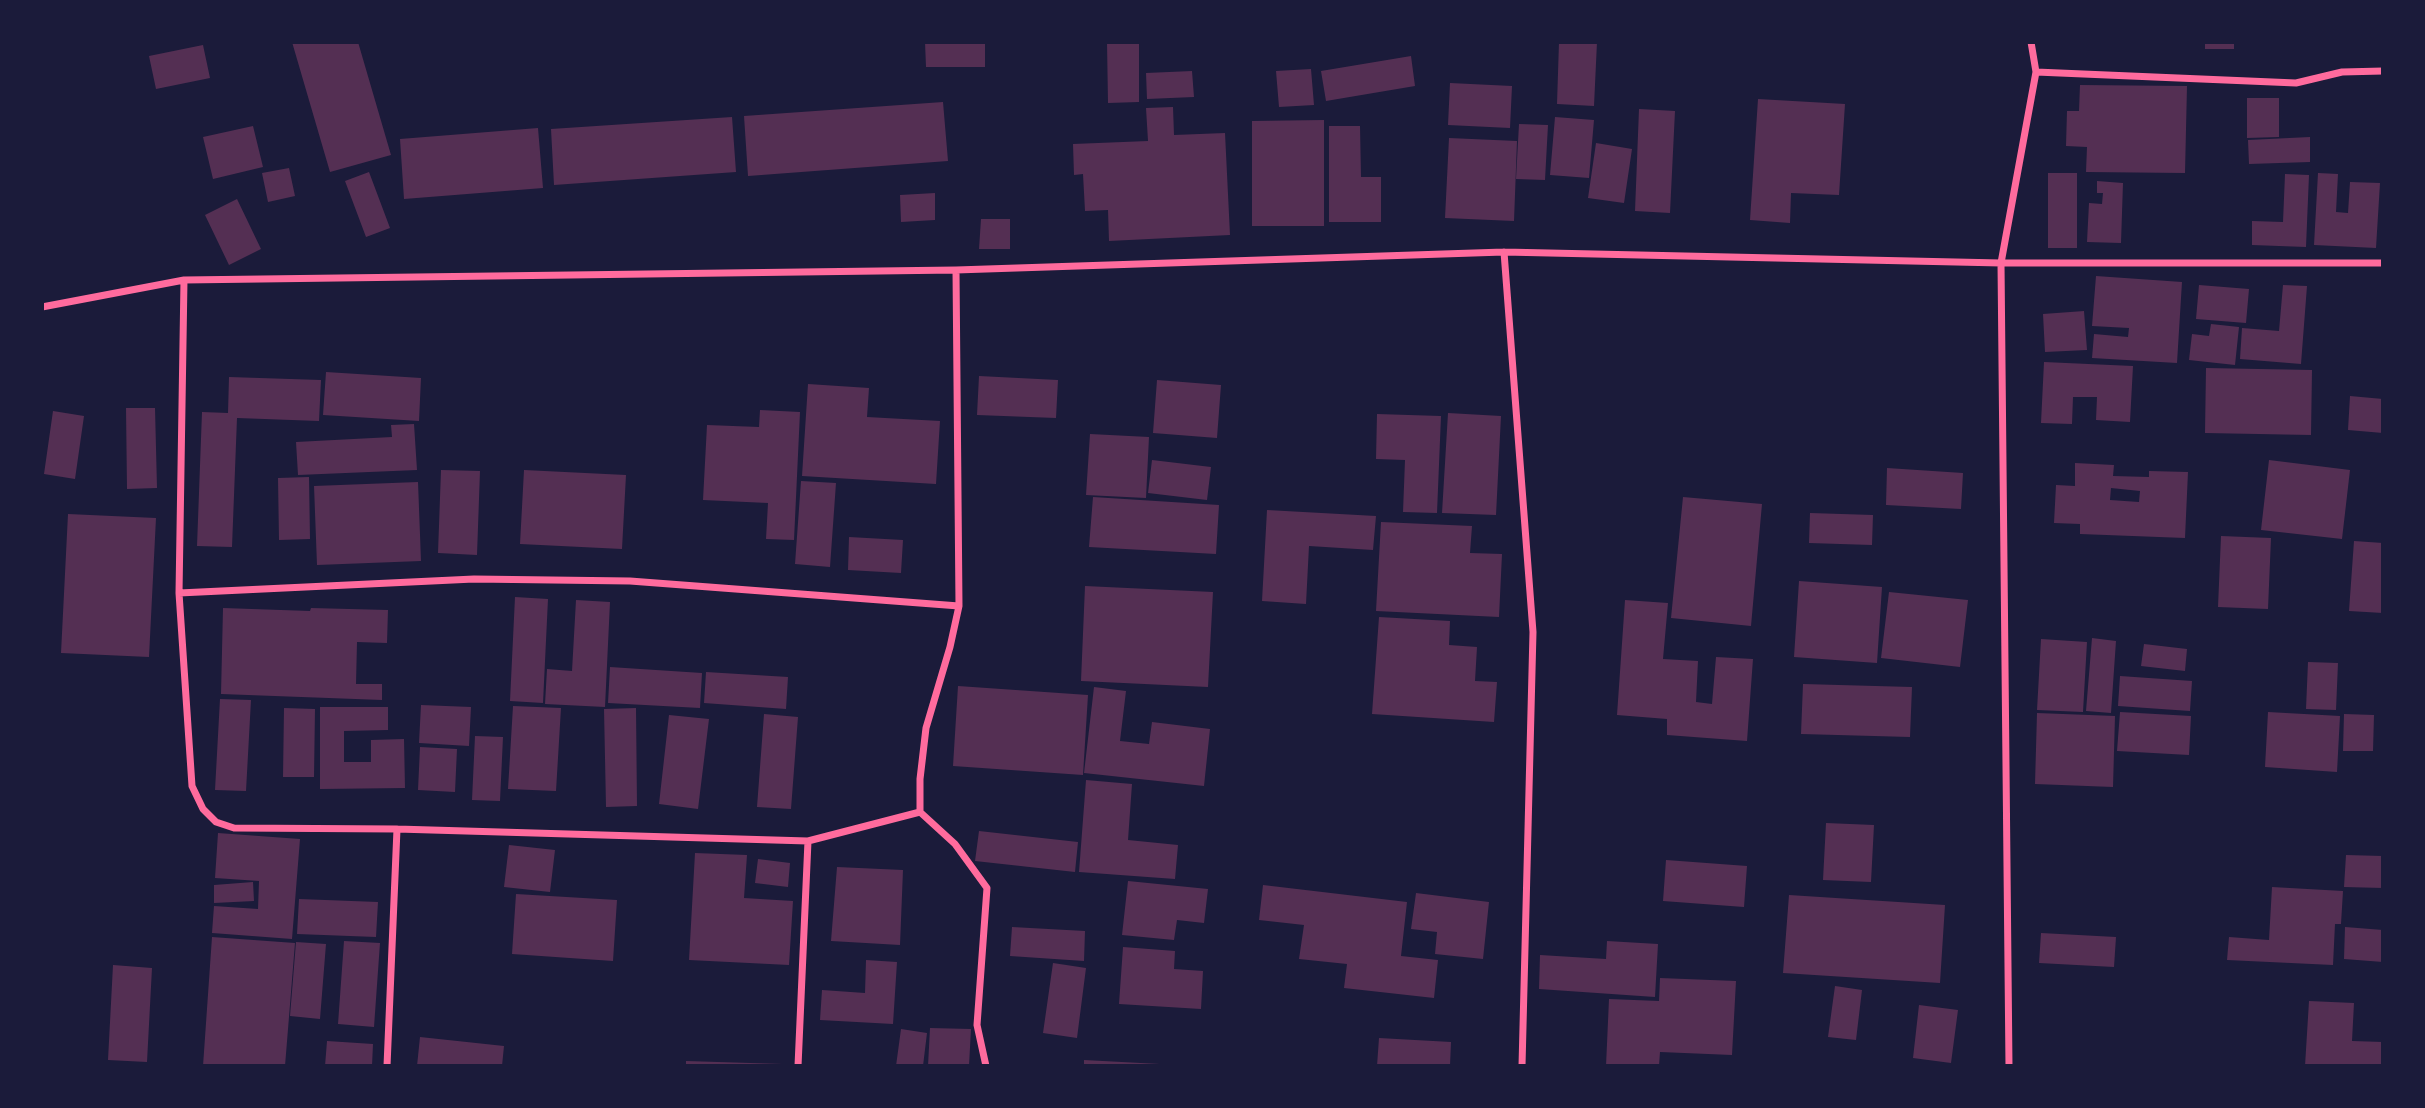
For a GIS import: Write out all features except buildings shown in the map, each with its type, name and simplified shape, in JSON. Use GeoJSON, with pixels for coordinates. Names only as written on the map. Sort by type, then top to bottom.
{"type":"FeatureCollection","features":[{"type":"Feature","properties":{"kind":"street"},"geometry":{"type":"LineString","coordinates":[[2008,1066],[2001,263],[2036,72],[2031,42]]}},
{"type":"Feature","properties":{"kind":"street"},"geometry":{"type":"LineString","coordinates":[[2036,72],[2296,83],[2342,72],[2383,71]]}},
{"type":"Feature","properties":{"kind":"street"},"geometry":{"type":"LineString","coordinates":[[1504,252],[1532,632],[1522,1066]]}},
{"type":"Feature","properties":{"kind":"street"},"geometry":{"type":"LineString","coordinates":[[42,307],[184,280],[956,270],[1504,252],[2001,263],[2383,263]]}},
{"type":"Feature","properties":{"kind":"street"},"geometry":{"type":"LineString","coordinates":[[956,270],[959,606],[926,728],[920,779],[920,812],[955,844],[987,888],[977,1026],[986,1066]]}},
{"type":"Feature","properties":{"kind":"street"},"geometry":{"type":"LineString","coordinates":[[184,280],[179,593],[192,786],[203,809],[216,822],[234,828],[397,829],[808,841],[920,812]]}},
{"type":"Feature","properties":{"kind":"street"},"geometry":{"type":"LineString","coordinates":[[179,593],[474,579],[630,581],[959,606]]}},
{"type":"Feature","properties":{"kind":"street"},"geometry":{"type":"LineString","coordinates":[[387,1066],[397,829]]}},
{"type":"Feature","properties":{"kind":"street"},"geometry":{"type":"LineString","coordinates":[[798,1066],[808,841]]}}]}
